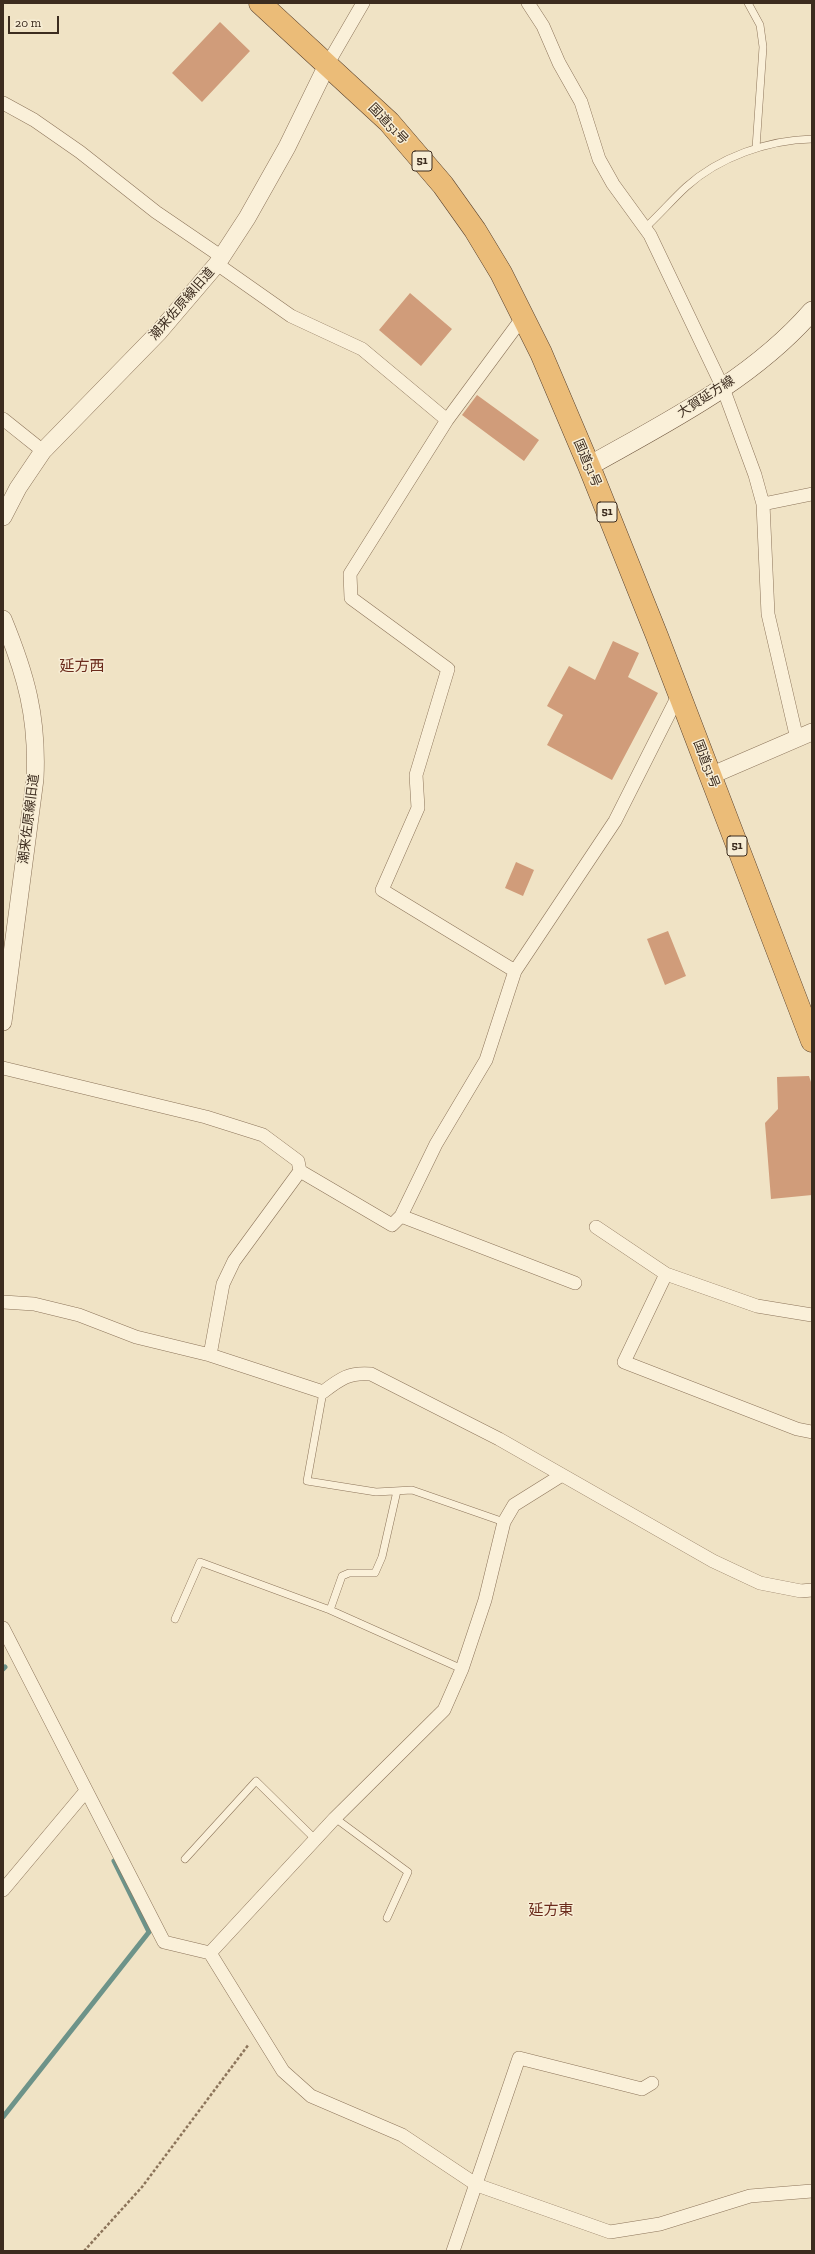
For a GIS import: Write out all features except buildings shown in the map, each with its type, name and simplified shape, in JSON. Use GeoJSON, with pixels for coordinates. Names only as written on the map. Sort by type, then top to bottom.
{"type":"FeatureCollection","features":[{"type":"Feature","properties":{"kind":"highway","name":"国道51号"},"geometry":{"type":"LineString","coordinates":[[260,3],[389,122],[442,185],[475,230],[524,316],[589,466],[811,1035]]}},
{"type":"Feature","properties":{"kind":"main road","name":"大賀延方線"},"geometry":{"type":"LineString","coordinates":[[589,466],[722,388],[756,364],[793,333],[812,311]]}},
{"type":"Feature","properties":{"kind":"street"},"geometry":{"type":"LineString","coordinates":[[327,65],[363,3]]}},
{"type":"Feature","properties":{"kind":"street"},"geometry":{"type":"LineString","coordinates":[[528,3],[543,26],[559,63],[581,102],[598,159],[612,184],[645,228],[722,388],[755,475],[763,504],[768,614],[804,736],[710,776]]}},
{"type":"Feature","properties":{"kind":"street","name":"潮来佐原線旧道"},"geometry":{"type":"LineString","coordinates":[[3,517],[18,488],[43,451],[159,332],[219,261],[248,218],[287,147],[327,65]]}},
{"type":"Feature","properties":{"kind":"street"},"geometry":{"type":"LineString","coordinates":[[3,103],[34,120],[80,152],[291,316],[362,349],[447,420]]}},
{"type":"Feature","properties":{"kind":"street"},"geometry":{"type":"LineString","coordinates":[[515,971],[382,890],[418,808],[416,776],[448,669],[351,598],[350,574],[447,420],[524,316]]}},
{"type":"Feature","properties":{"kind":"street"},"geometry":{"type":"LineString","coordinates":[[3,419],[43,451]]}},
{"type":"Feature","properties":{"kind":"street"},"geometry":{"type":"LineString","coordinates":[[763,504],[812,494]]}},
{"type":"Feature","properties":{"kind":"street","name":"潮来佐原線旧道"},"geometry":{"type":"LineString","coordinates":[[3,619],[27,684],[36,746],[35,778],[3,1022]]}},
{"type":"Feature","properties":{"kind":"street"},"geometry":{"type":"LineString","coordinates":[[300,1171],[392,1225],[401,1216],[436,1144],[486,1060],[515,971],[615,821],[679,694]]}},
{"type":"Feature","properties":{"kind":"street"},"geometry":{"type":"LineString","coordinates":[[3,1068],[206,1117],[263,1135],[298,1161],[300,1171],[234,1261],[223,1284],[210,1355]]}},
{"type":"Feature","properties":{"kind":"street"},"geometry":{"type":"LineString","coordinates":[[401,1216],[574,1283]]}},
{"type":"Feature","properties":{"kind":"street"},"geometry":{"type":"LineString","coordinates":[[596,1227],[666,1274],[757,1306],[812,1315]]}},
{"type":"Feature","properties":{"kind":"street"},"geometry":{"type":"LineString","coordinates":[[666,1274],[624,1362],[797,1429],[812,1432]]}},
{"type":"Feature","properties":{"kind":"street"},"geometry":{"type":"LineString","coordinates":[[3,1302],[34,1304],[79,1315],[136,1337],[210,1355],[323,1392],[338,1380],[355,1372],[371,1374],[499,1439],[713,1561],[760,1583],[801,1591],[812,1590]]}},
{"type":"Feature","properties":{"kind":"street"},"geometry":{"type":"LineString","coordinates":[[210,1952],[335,1818],[444,1710],[462,1669],[485,1600],[504,1522],[514,1505],[562,1475]]}},
{"type":"Feature","properties":{"kind":"street"},"geometry":{"type":"LineString","coordinates":[[3,1628],[164,1942],[210,1952],[257,2032],[283,2071],[311,2096],[402,2135],[477,2185],[610,2232],[660,2224],[750,2196],[812,2192]]}},
{"type":"Feature","properties":{"kind":"street"},"geometry":{"type":"LineString","coordinates":[[3,1890],[86,1790]]}},
{"type":"Feature","properties":{"kind":"street"},"geometry":{"type":"LineString","coordinates":[[453,2251],[477,2185],[518,2058],[642,2089],[652,2083]]}},
{"type":"Feature","properties":{"kind":"lane"},"geometry":{"type":"LineString","coordinates":[[748,3],[760,25],[763,47],[756,148]]}},
{"type":"Feature","properties":{"kind":"lane"},"geometry":{"type":"LineString","coordinates":[[645,228],[687,187],[710,170],[756,148],[793,140],[812,139]]}},
{"type":"Feature","properties":{"kind":"lane"},"geometry":{"type":"LineString","coordinates":[[323,1392],[307,1481],[376,1492],[412,1490],[504,1522]]}},
{"type":"Feature","properties":{"kind":"lane"},"geometry":{"type":"LineString","coordinates":[[330,1610],[342,1576],[349,1573],[375,1573],[382,1557],[397,1491]]}},
{"type":"Feature","properties":{"kind":"lane"},"geometry":{"type":"LineString","coordinates":[[175,1619],[200,1562],[330,1610],[462,1669]]}},
{"type":"Feature","properties":{"kind":"lane"},"geometry":{"type":"LineString","coordinates":[[185,1859],[256,1781],[315,1839]]}},
{"type":"Feature","properties":{"kind":"lane"},"geometry":{"type":"LineString","coordinates":[[335,1818],[408,1872],[387,1918]]}},
{"type":"Feature","properties":{"kind":"path"},"geometry":{"type":"LineString","coordinates":[[84,2251],[142,2187],[257,2032]]}},
{"type":"Feature","properties":{"kind":"waterway"},"geometry":{"type":"LineString","coordinates":[[3,2117],[149,1932],[114,1861]]}},
{"type":"Feature","properties":{"kind":"district","name":"延方西"},"geometry":{"type":"Point","coordinates":[82,667]}},
{"type":"Feature","properties":{"kind":"district","name":"延方東"},"geometry":{"type":"Point","coordinates":[551,1911]}}]}
